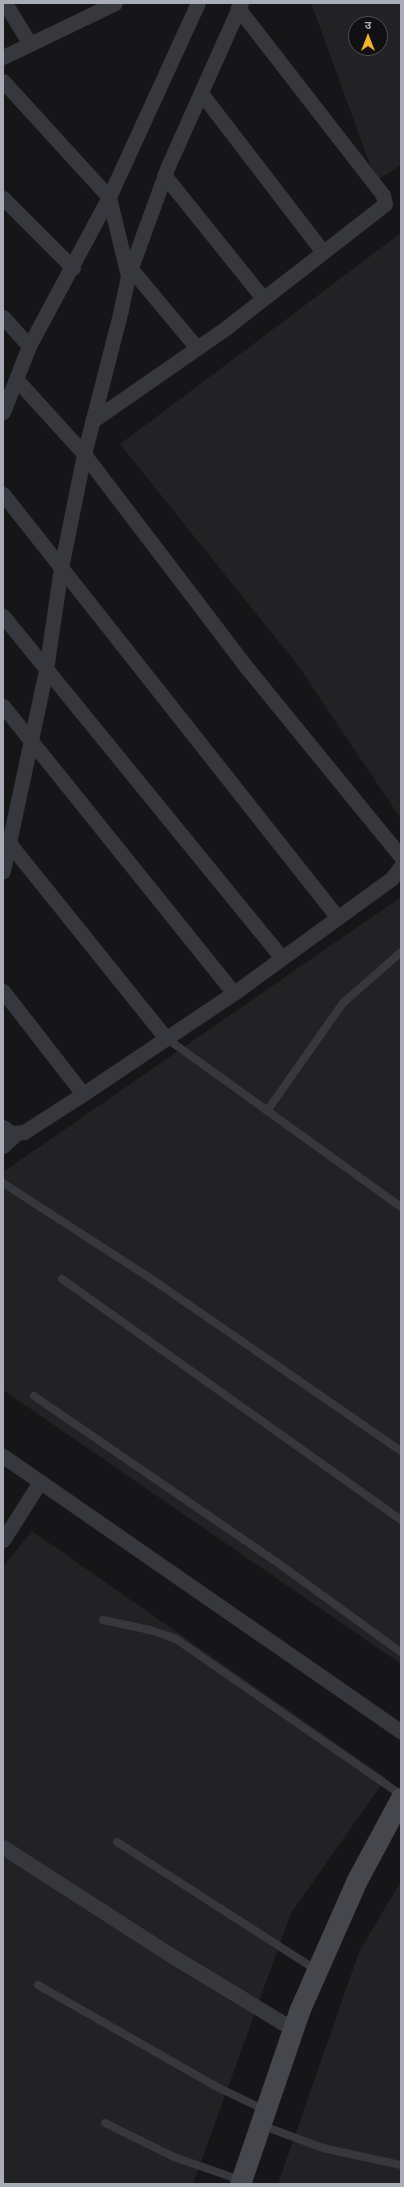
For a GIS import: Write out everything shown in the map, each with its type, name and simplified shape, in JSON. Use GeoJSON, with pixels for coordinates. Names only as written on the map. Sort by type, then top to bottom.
{"type":"FeatureCollection","features":[{"type":"Feature","properties":{"kind":"main road"},"geometry":{"type":"LineString","coordinates":[[241,2182],[293,2029],[317,1971],[357,1880],[401,1797]]}},
{"type":"Feature","properties":{"kind":"street"},"geometry":{"type":"LineString","coordinates":[[5,3],[30,44]]}},
{"type":"Feature","properties":{"kind":"street"},"geometry":{"type":"LineString","coordinates":[[3,412],[18,380],[29,346],[73,268],[109,197],[198,3]]}},
{"type":"Feature","properties":{"kind":"street"},"geometry":{"type":"LineString","coordinates":[[3,57],[107,5]]}},
{"type":"Feature","properties":{"kind":"street"},"geometry":{"type":"LineString","coordinates":[[3,871],[6,839],[46,670],[61,568],[84,454],[92,421],[129,273],[164,175],[239,6],[385,200],[380,210],[197,348],[92,421]]}},
{"type":"Feature","properties":{"kind":"street"},"geometry":{"type":"LineString","coordinates":[[3,81],[109,197],[129,273],[197,348]]}},
{"type":"Feature","properties":{"kind":"street"},"geometry":{"type":"LineString","coordinates":[[201,93],[323,252]]}},
{"type":"Feature","properties":{"kind":"street"},"geometry":{"type":"LineString","coordinates":[[164,175],[263,298]]}},
{"type":"Feature","properties":{"kind":"street"},"geometry":{"type":"LineString","coordinates":[[3,198],[73,268]]}},
{"type":"Feature","properties":{"kind":"street"},"geometry":{"type":"LineString","coordinates":[[3,317],[29,346]]}},
{"type":"Feature","properties":{"kind":"street"},"geometry":{"type":"LineString","coordinates":[[18,380],[84,454],[247,668],[401,857]]}},
{"type":"Feature","properties":{"kind":"street"},"geometry":{"type":"LineString","coordinates":[[3,494],[338,918]]}},
{"type":"Feature","properties":{"kind":"street"},"geometry":{"type":"LineString","coordinates":[[3,616],[282,958]]}},
{"type":"Feature","properties":{"kind":"street"},"geometry":{"type":"LineString","coordinates":[[3,706],[234,993]]}},
{"type":"Feature","properties":{"kind":"street"},"geometry":{"type":"LineString","coordinates":[[6,839],[166,1038]]}},
{"type":"Feature","properties":{"kind":"street"},"geometry":{"type":"LineString","coordinates":[[3,1146],[17,1134],[28,1130],[234,993],[392,878],[401,866]]}},
{"type":"Feature","properties":{"kind":"street"},"geometry":{"type":"LineString","coordinates":[[3,991],[83,1094]]}},
{"type":"Feature","properties":{"kind":"street"},"geometry":{"type":"LineString","coordinates":[[3,1128],[17,1134]]}},
{"type":"Feature","properties":{"kind":"street"},"geometry":{"type":"LineString","coordinates":[[3,1456],[401,1732]]}},
{"type":"Feature","properties":{"kind":"street"},"geometry":{"type":"LineString","coordinates":[[3,1540],[40,1482]]}},
{"type":"Feature","properties":{"kind":"street"},"geometry":{"type":"LineString","coordinates":[[3,1847],[174,1957],[293,2029]]}},
{"type":"Feature","properties":{"kind":"lane"},"geometry":{"type":"LineString","coordinates":[[267,1111],[343,1003],[401,952]]}},
{"type":"Feature","properties":{"kind":"lane"},"geometry":{"type":"LineString","coordinates":[[166,1038],[401,1207]]}},
{"type":"Feature","properties":{"kind":"lane"},"geometry":{"type":"LineString","coordinates":[[3,1183],[156,1282],[401,1451]]}},
{"type":"Feature","properties":{"kind":"lane"},"geometry":{"type":"LineString","coordinates":[[62,1279],[401,1520]]}},
{"type":"Feature","properties":{"kind":"lane"},"geometry":{"type":"LineString","coordinates":[[34,1396],[282,1566],[401,1652]]}},
{"type":"Feature","properties":{"kind":"lane"},"geometry":{"type":"LineString","coordinates":[[103,1620],[150,1630],[176,1639],[401,1797]]}},
{"type":"Feature","properties":{"kind":"lane"},"geometry":{"type":"LineString","coordinates":[[117,1842],[317,1971]]}},
{"type":"Feature","properties":{"kind":"lane"},"geometry":{"type":"LineString","coordinates":[[38,1985],[215,2086],[263,2118],[323,2148],[401,2165]]}},
{"type":"Feature","properties":{"kind":"lane"},"geometry":{"type":"LineString","coordinates":[[105,2123],[174,2158],[241,2182]]}},
{"type":"Feature","properties":{"kind":"shaded area"},"geometry":{"type":"Polygon","coordinates":[[[311,3],[401,3],[401,165],[376,181],[311,3]]]}},
{"type":"Feature","properties":{"kind":"shaded area"},"geometry":{"type":"Polygon","coordinates":[[[401,233],[401,819],[300,668],[120,444],[401,233]]]}},
{"type":"Feature","properties":{"kind":"shaded area"},"geometry":{"type":"Polygon","coordinates":[[[401,897],[401,1664],[3,1390],[3,1172],[401,897]]]}},
{"type":"Feature","properties":{"kind":"shaded area"},"geometry":{"type":"Polygon","coordinates":[[[32,1531],[386,1778],[291,1913],[193,2184],[3,2184],[3,1567],[32,1531]]]}},
{"type":"Feature","properties":{"kind":"shaded area"},"geometry":{"type":"Polygon","coordinates":[[[401,1881],[401,2184],[278,2184],[359,1952],[401,1881]]]}}]}
